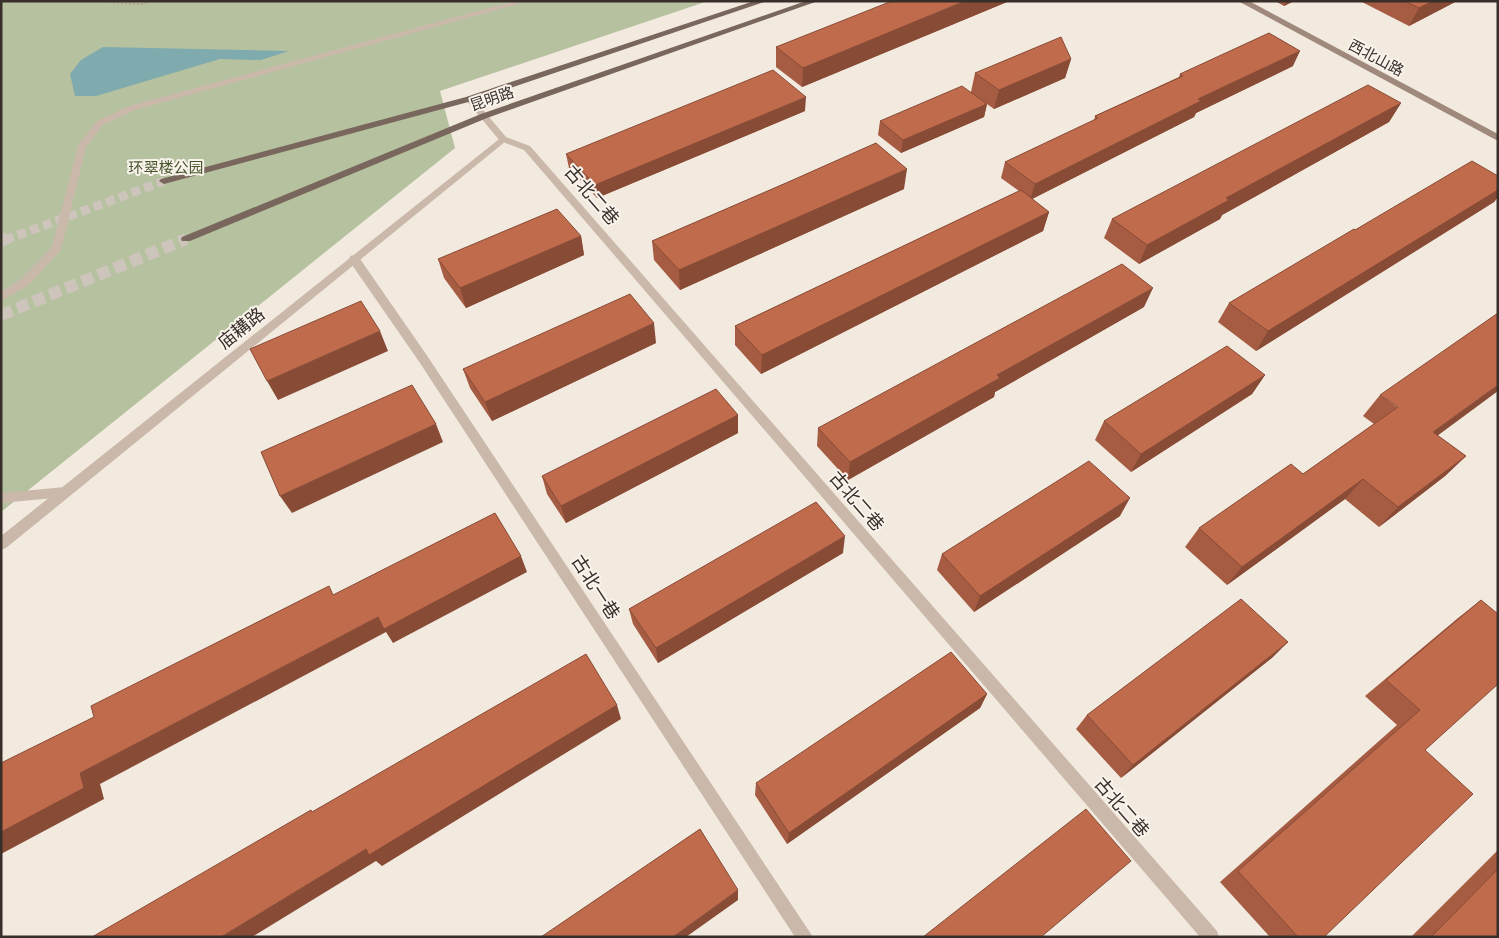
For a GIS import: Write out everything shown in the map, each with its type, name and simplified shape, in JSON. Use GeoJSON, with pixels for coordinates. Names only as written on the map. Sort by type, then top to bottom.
{"type":"FeatureCollection","features":[{"type":"Feature","properties":{"kind":"main road","name":"昆明路"},"geometry":{"type":"LineString","coordinates":[[164,181],[469,99],[763,1]]}},
{"type":"Feature","properties":{"kind":"main road","name":"昆明路"},"geometry":{"type":"LineString","coordinates":[[186,239],[484,116],[814,1]]}},
{"type":"Feature","properties":{"kind":"main road","name":"西北山路"},"geometry":{"type":"LineString","coordinates":[[1242,1],[1498,138]]}},
{"type":"Feature","properties":{"kind":"street"},"geometry":{"type":"LineString","coordinates":[[1,297],[25,282],[57,248],[81,147],[100,123],[132,108],[525,1]]}},
{"type":"Feature","properties":{"kind":"street","name":"古北二巷"},"geometry":{"type":"LineString","coordinates":[[469,99],[503,139],[527,148],[898,579],[1211,937]]}},
{"type":"Feature","properties":{"kind":"street","name":"庙耩路"},"geometry":{"type":"LineString","coordinates":[[1,544],[503,139]]}},
{"type":"Feature","properties":{"kind":"street","name":"古北一巷"},"geometry":{"type":"LineString","coordinates":[[354,259],[424,360],[805,937]]}},
{"type":"Feature","properties":{"kind":"street"},"geometry":{"type":"LineString","coordinates":[[1,498],[65,492]]}},
{"type":"Feature","properties":{"kind":"path"},"geometry":{"type":"LineString","coordinates":[[97,1],[142,4],[150,1]]}},
{"type":"Feature","properties":{"kind":"green space","name":"环翠楼公园"},"geometry":{"type":"Polygon","coordinates":[[[1,1],[708,1],[440,91],[455,148],[1,512],[1,1]]]}},
{"type":"Feature","properties":{"kind":"water"},"geometry":{"type":"Polygon","coordinates":[[[103,47],[289,51],[261,60],[220,59],[96,96],[75,96],[70,74],[81,60],[103,47]]]}},
{"type":"Feature","properties":{"kind":"building"},"geometry":{"type":"Polygon","coordinates":[[[892,1],[965,1],[803,68],[776,47],[892,1]]]}},
{"type":"Feature","properties":{"kind":"building"},"geometry":{"type":"Polygon","coordinates":[[[1404,1],[1433,1],[1419,8],[1404,1]]]}},
{"type":"Feature","properties":{"kind":"building"},"geometry":{"type":"Polygon","coordinates":[[[1269,33],[1300,51],[1198,99],[1201,101],[1035,184],[1005,162],[1098,118],[1095,116],[1183,76],[1180,74],[1269,33]]]}},
{"type":"Feature","properties":{"kind":"building"},"geometry":{"type":"Polygon","coordinates":[[[1061,37],[1071,59],[999,90],[975,73],[1061,37]]]}},
{"type":"Feature","properties":{"kind":"building"},"geometry":{"type":"Polygon","coordinates":[[[773,70],[806,97],[595,185],[566,154],[773,70]]]}},
{"type":"Feature","properties":{"kind":"building"},"geometry":{"type":"Polygon","coordinates":[[[1368,85],[1401,103],[1226,198],[1229,200],[1147,245],[1112,219],[1368,85]]]}},
{"type":"Feature","properties":{"kind":"building"},"geometry":{"type":"Polygon","coordinates":[[[962,86],[987,104],[903,140],[880,121],[962,86]]]}},
{"type":"Feature","properties":{"kind":"building"},"geometry":{"type":"Polygon","coordinates":[[[876,143],[907,169],[679,270],[652,241],[786,183],[876,143]]]}},
{"type":"Feature","properties":{"kind":"building"},"geometry":{"type":"Polygon","coordinates":[[[1472,161],[1498,176],[1498,190],[1268,331],[1229,303],[1354,229],[1472,161]]]}},
{"type":"Feature","properties":{"kind":"building"},"geometry":{"type":"Polygon","coordinates":[[[1021,190],[1049,212],[762,355],[735,326],[1021,190]]]}},
{"type":"Feature","properties":{"kind":"building"},"geometry":{"type":"Polygon","coordinates":[[[557,209],[581,236],[460,288],[438,259],[557,209]]]}},
{"type":"Feature","properties":{"kind":"building"},"geometry":{"type":"Polygon","coordinates":[[[1122,264],[1153,288],[997,375],[1000,378],[850,462],[818,428],[1122,264]]]}},
{"type":"Feature","properties":{"kind":"building"},"geometry":{"type":"Polygon","coordinates":[[[630,294],[654,323],[485,402],[463,369],[630,294]]]}},
{"type":"Feature","properties":{"kind":"building"},"geometry":{"type":"Polygon","coordinates":[[[361,301],[380,331],[267,381],[250,349],[361,301]]]}},
{"type":"Feature","properties":{"kind":"building"},"geometry":{"type":"Polygon","coordinates":[[[1498,313],[1498,385],[1433,432],[1466,456],[1398,507],[1363,479],[1242,567],[1199,528],[1291,464],[1303,474],[1398,407],[1380,395],[1498,313]]]}},
{"type":"Feature","properties":{"kind":"building"},"geometry":{"type":"Polygon","coordinates":[[[1227,346],[1265,375],[1141,454],[1104,421],[1227,346]]]}},
{"type":"Feature","properties":{"kind":"building"},"geometry":{"type":"Polygon","coordinates":[[[412,385],[436,424],[280,496],[261,452],[412,385]]]}},
{"type":"Feature","properties":{"kind":"building"},"geometry":{"type":"Polygon","coordinates":[[[716,389],[738,415],[561,506],[542,476],[716,389]]]}},
{"type":"Feature","properties":{"kind":"building"},"geometry":{"type":"Polygon","coordinates":[[[1089,461],[1130,498],[980,596],[942,554],[1089,461]]]}},
{"type":"Feature","properties":{"kind":"building"},"geometry":{"type":"Polygon","coordinates":[[[816,502],[845,536],[656,648],[629,609],[816,502]]]}},
{"type":"Feature","properties":{"kind":"building"},"geometry":{"type":"Polygon","coordinates":[[[495,513],[521,556],[384,629],[378,617],[80,773],[84,788],[1,832],[1,763],[94,717],[91,706],[329,586],[333,595],[495,513]]]}},
{"type":"Feature","properties":{"kind":"building"},"geometry":{"type":"Polygon","coordinates":[[[1241,599],[1288,642],[1133,765],[1087,715],[1241,599]]]}},
{"type":"Feature","properties":{"kind":"building"},"geometry":{"type":"Polygon","coordinates":[[[1481,600],[1498,614],[1498,684],[1425,750],[1473,794],[1324,937],[1298,937],[1238,871],[1420,710],[1386,680],[1481,600]]]}},
{"type":"Feature","properties":{"kind":"building"},"geometry":{"type":"Polygon","coordinates":[[[951,652],[987,694],[789,833],[756,783],[951,652]]]}},
{"type":"Feature","properties":{"kind":"building"},"geometry":{"type":"Polygon","coordinates":[[[586,654],[617,705],[369,855],[366,849],[221,937],[92,937],[311,810],[312,812],[586,654]]]}},
{"type":"Feature","properties":{"kind":"building"},"geometry":{"type":"Polygon","coordinates":[[[1086,809],[1131,861],[1041,937],[923,937],[1086,809]]]}},
{"type":"Feature","properties":{"kind":"building"},"geometry":{"type":"Polygon","coordinates":[[[700,829],[738,890],[673,937],[541,937],[700,829]]]}},
{"type":"Feature","properties":{"kind":"building"},"geometry":{"type":"Polygon","coordinates":[[[1498,869],[1498,937],[1431,937],[1498,869]]]}},
{"type":"Feature","properties":{"kind":"tunnel"},"geometry":{"type":"LineString","coordinates":[[5,240],[164,181]]}},
{"type":"Feature","properties":{"kind":"tunnel"},"geometry":{"type":"LineString","coordinates":[[1,241],[8,238]]}},
{"type":"Feature","properties":{"kind":"tunnel"},"geometry":{"type":"LineString","coordinates":[[1,315],[186,239]]}}]}
